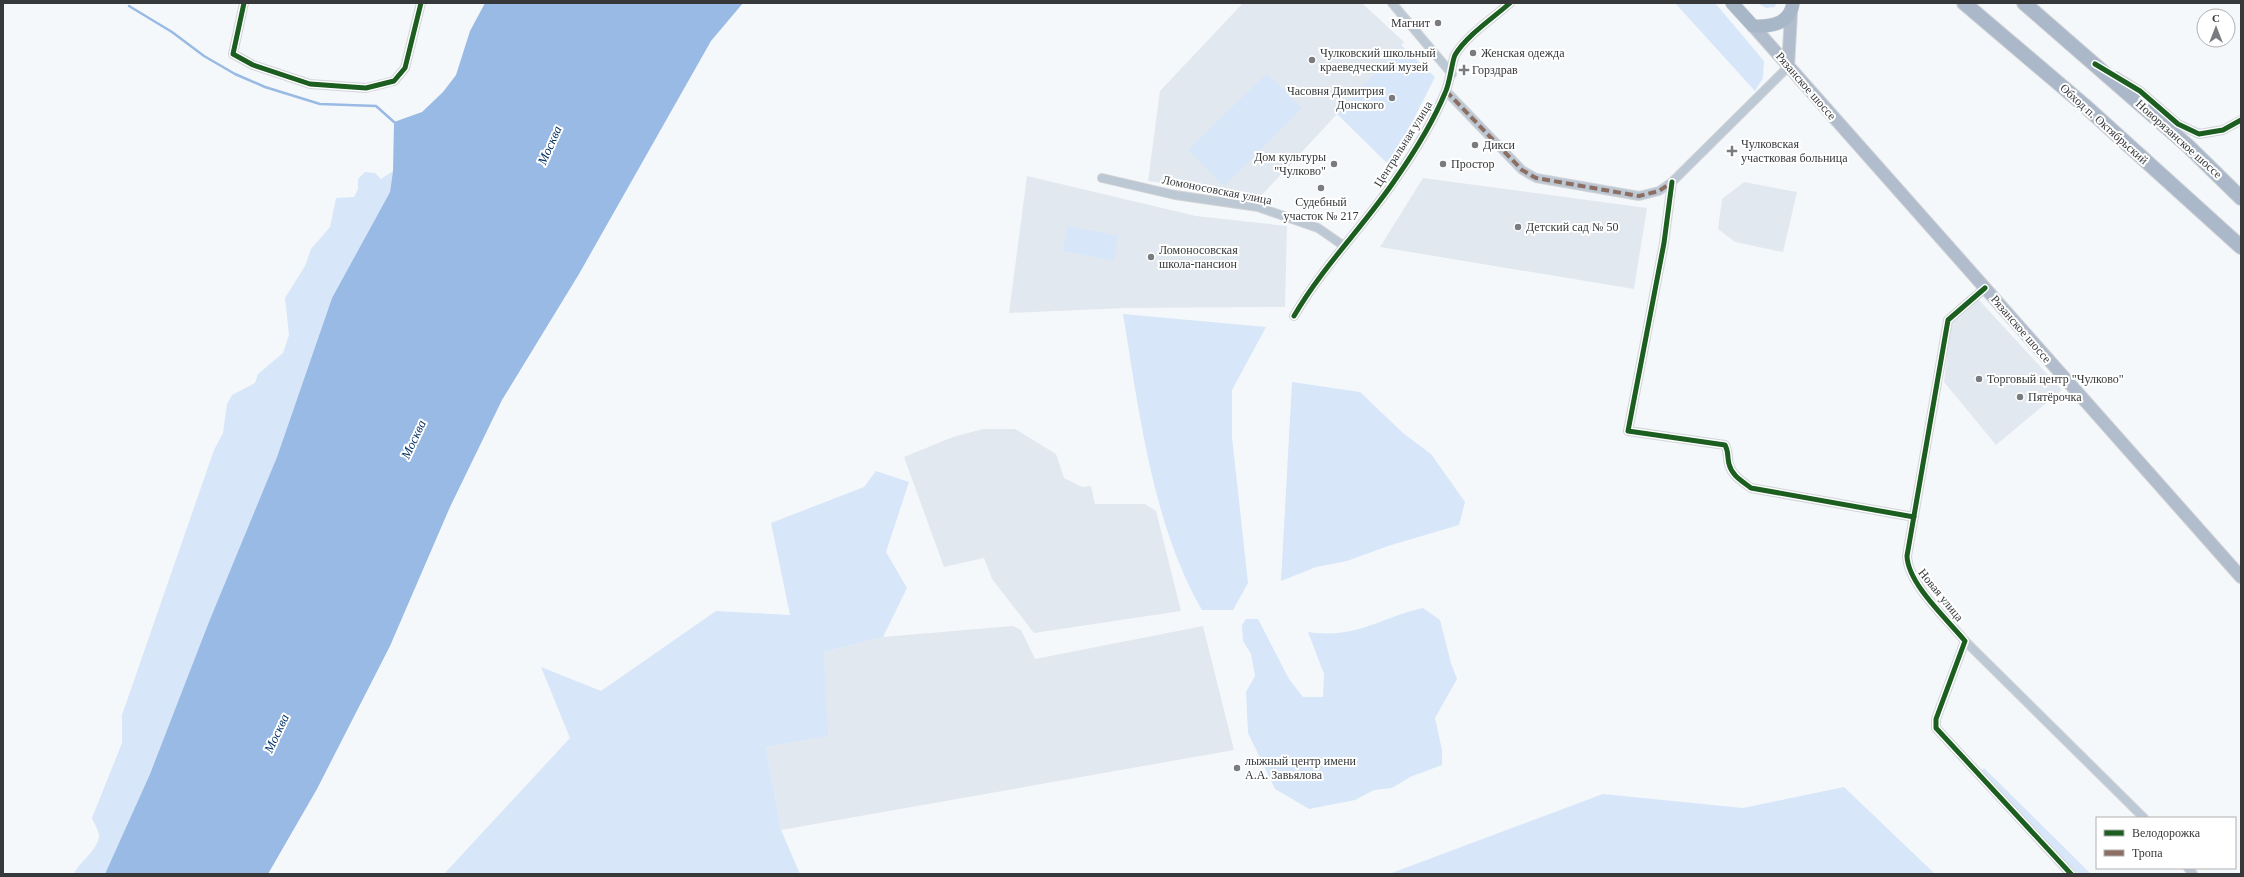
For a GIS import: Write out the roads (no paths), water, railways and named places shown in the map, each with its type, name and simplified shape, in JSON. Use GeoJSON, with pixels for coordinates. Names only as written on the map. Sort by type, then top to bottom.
{"type":"FeatureCollection","features":[{"type":"Feature","properties":{"kind":"highway","name":"Обход п. Октябрьский"},"geometry":{"type":"LineString","coordinates":[[1964,3],[2090,110],[2241,247]]}},
{"type":"Feature","properties":{"kind":"highway","name":"Новорязанское шоссе"},"geometry":{"type":"LineString","coordinates":[[2024,3],[2188,146],[2241,198]]}},
{"type":"Feature","properties":{"kind":"main road"},"geometry":{"type":"LineString","coordinates":[[1732,3],[1753,26],[1772,26],[1779,23],[1792,8]]}},
{"type":"Feature","properties":{"kind":"main road"},"geometry":{"type":"LineString","coordinates":[[1788,67],[1792,8]]}},
{"type":"Feature","properties":{"kind":"main road","name":"Рязанское шоссе"},"geometry":{"type":"LineString","coordinates":[[1753,26],[2241,577]]}},
{"type":"Feature","properties":{"kind":"street"},"geometry":{"type":"LineString","coordinates":[[244,3],[233,54],[253,65],[310,84],[366,88],[394,81],[405,68],[420,3]]}},
{"type":"Feature","properties":{"kind":"street"},"geometry":{"type":"LineString","coordinates":[[1392,3],[1452,74]]}},
{"type":"Feature","properties":{"kind":"street","name":"Центральная улица"},"geometry":{"type":"LineString","coordinates":[[1294,316],[1307,294],[1398,177],[1434,116],[1446,91],[1452,74],[1454,56],[1470,38],[1510,3]]}},
{"type":"Feature","properties":{"kind":"street"},"geometry":{"type":"LineString","coordinates":[[2095,64],[2140,91],[2178,124],[2194,132],[2209,134],[2224,130],[2241,120]]}},
{"type":"Feature","properties":{"kind":"street"},"geometry":{"type":"LineString","coordinates":[[1446,91],[1522,170],[1536,178],[1639,196],[1659,191],[1672,182],[1788,67]]}},
{"type":"Feature","properties":{"kind":"street","name":"Ломоносовская улица"},"geometry":{"type":"LineString","coordinates":[[1102,178],[1175,195],[1258,207],[1318,228],[1344,246]]}},
{"type":"Feature","properties":{"kind":"street"},"geometry":{"type":"LineString","coordinates":[[1672,182],[1664,243],[1628,431],[1725,446],[1728,450],[1729,465],[1737,478],[1751,488],[1914,517]]}},
{"type":"Feature","properties":{"kind":"street","name":"Новая улица"},"geometry":{"type":"LineString","coordinates":[[1984,288],[1948,320],[1907,566],[1914,580],[1965,641],[2143,817]]}},
{"type":"Feature","properties":{"kind":"street"},"geometry":{"type":"LineString","coordinates":[[1965,641],[1936,719],[1936,728],[2071,874]]}},
{"type":"Feature","properties":{"kind":"water","name":"Москва"},"geometry":{"type":"Polygon","coordinates":[[[485,3],[743,3],[711,41],[579,274],[502,400],[450,507],[390,646],[317,789],[268,874],[105,874],[150,774],[209,622],[277,457],[332,298],[390,192],[393,171],[394,122],[422,112],[443,92],[456,75],[470,31],[485,3]]]}},
{"type":"Feature","properties":{"kind":"waterway"},"geometry":{"type":"LineString","coordinates":[[129,6],[172,32],[204,56],[235,74],[265,87],[320,104],[376,106],[394,122]]}},
{"type":"Feature","properties":{"kind":"place","name":"Магнит"},"geometry":{"type":"Point","coordinates":[1438,23]}},
{"type":"Feature","properties":{"kind":"place","name":"Женская одежда"},"geometry":{"type":"Point","coordinates":[1473,53]}},
{"type":"Feature","properties":{"kind":"place","name":"Чулковский школьный краеведческий музей"},"geometry":{"type":"Point","coordinates":[1312,60]}},
{"type":"Feature","properties":{"kind":"place","name":"Горздрав"},"geometry":{"type":"Point","coordinates":[1464,70]}},
{"type":"Feature","properties":{"kind":"place","name":"Часовня Димитрия Донского"},"geometry":{"type":"Point","coordinates":[1392,98]}},
{"type":"Feature","properties":{"kind":"place","name":"Дикси"},"geometry":{"type":"Point","coordinates":[1475,145]}},
{"type":"Feature","properties":{"kind":"place","name":"Чулковская участковая больница"},"geometry":{"type":"Point","coordinates":[1732,151]}},
{"type":"Feature","properties":{"kind":"place","name":"Дом культуры \"Чулково\""},"geometry":{"type":"Point","coordinates":[1334,164]}},
{"type":"Feature","properties":{"kind":"place","name":"Простор"},"geometry":{"type":"Point","coordinates":[1443,164]}},
{"type":"Feature","properties":{"kind":"place","name":"Судебный участок № 217"},"geometry":{"type":"Point","coordinates":[1321,188]}},
{"type":"Feature","properties":{"kind":"place","name":"Детский сад № 50"},"geometry":{"type":"Point","coordinates":[1518,227]}},
{"type":"Feature","properties":{"kind":"place","name":"Ломоносовская школа-пансион"},"geometry":{"type":"Point","coordinates":[1151,257]}},
{"type":"Feature","properties":{"kind":"place","name":"Торговый центр \"Чулково\""},"geometry":{"type":"Point","coordinates":[1979,379]}},
{"type":"Feature","properties":{"kind":"place","name":"Пятёрочка"},"geometry":{"type":"Point","coordinates":[2020,397]}},
{"type":"Feature","properties":{"kind":"place","name":"лыжный центр имени А.А. Завьялова"},"geometry":{"type":"Point","coordinates":[1237,768]}}]}
